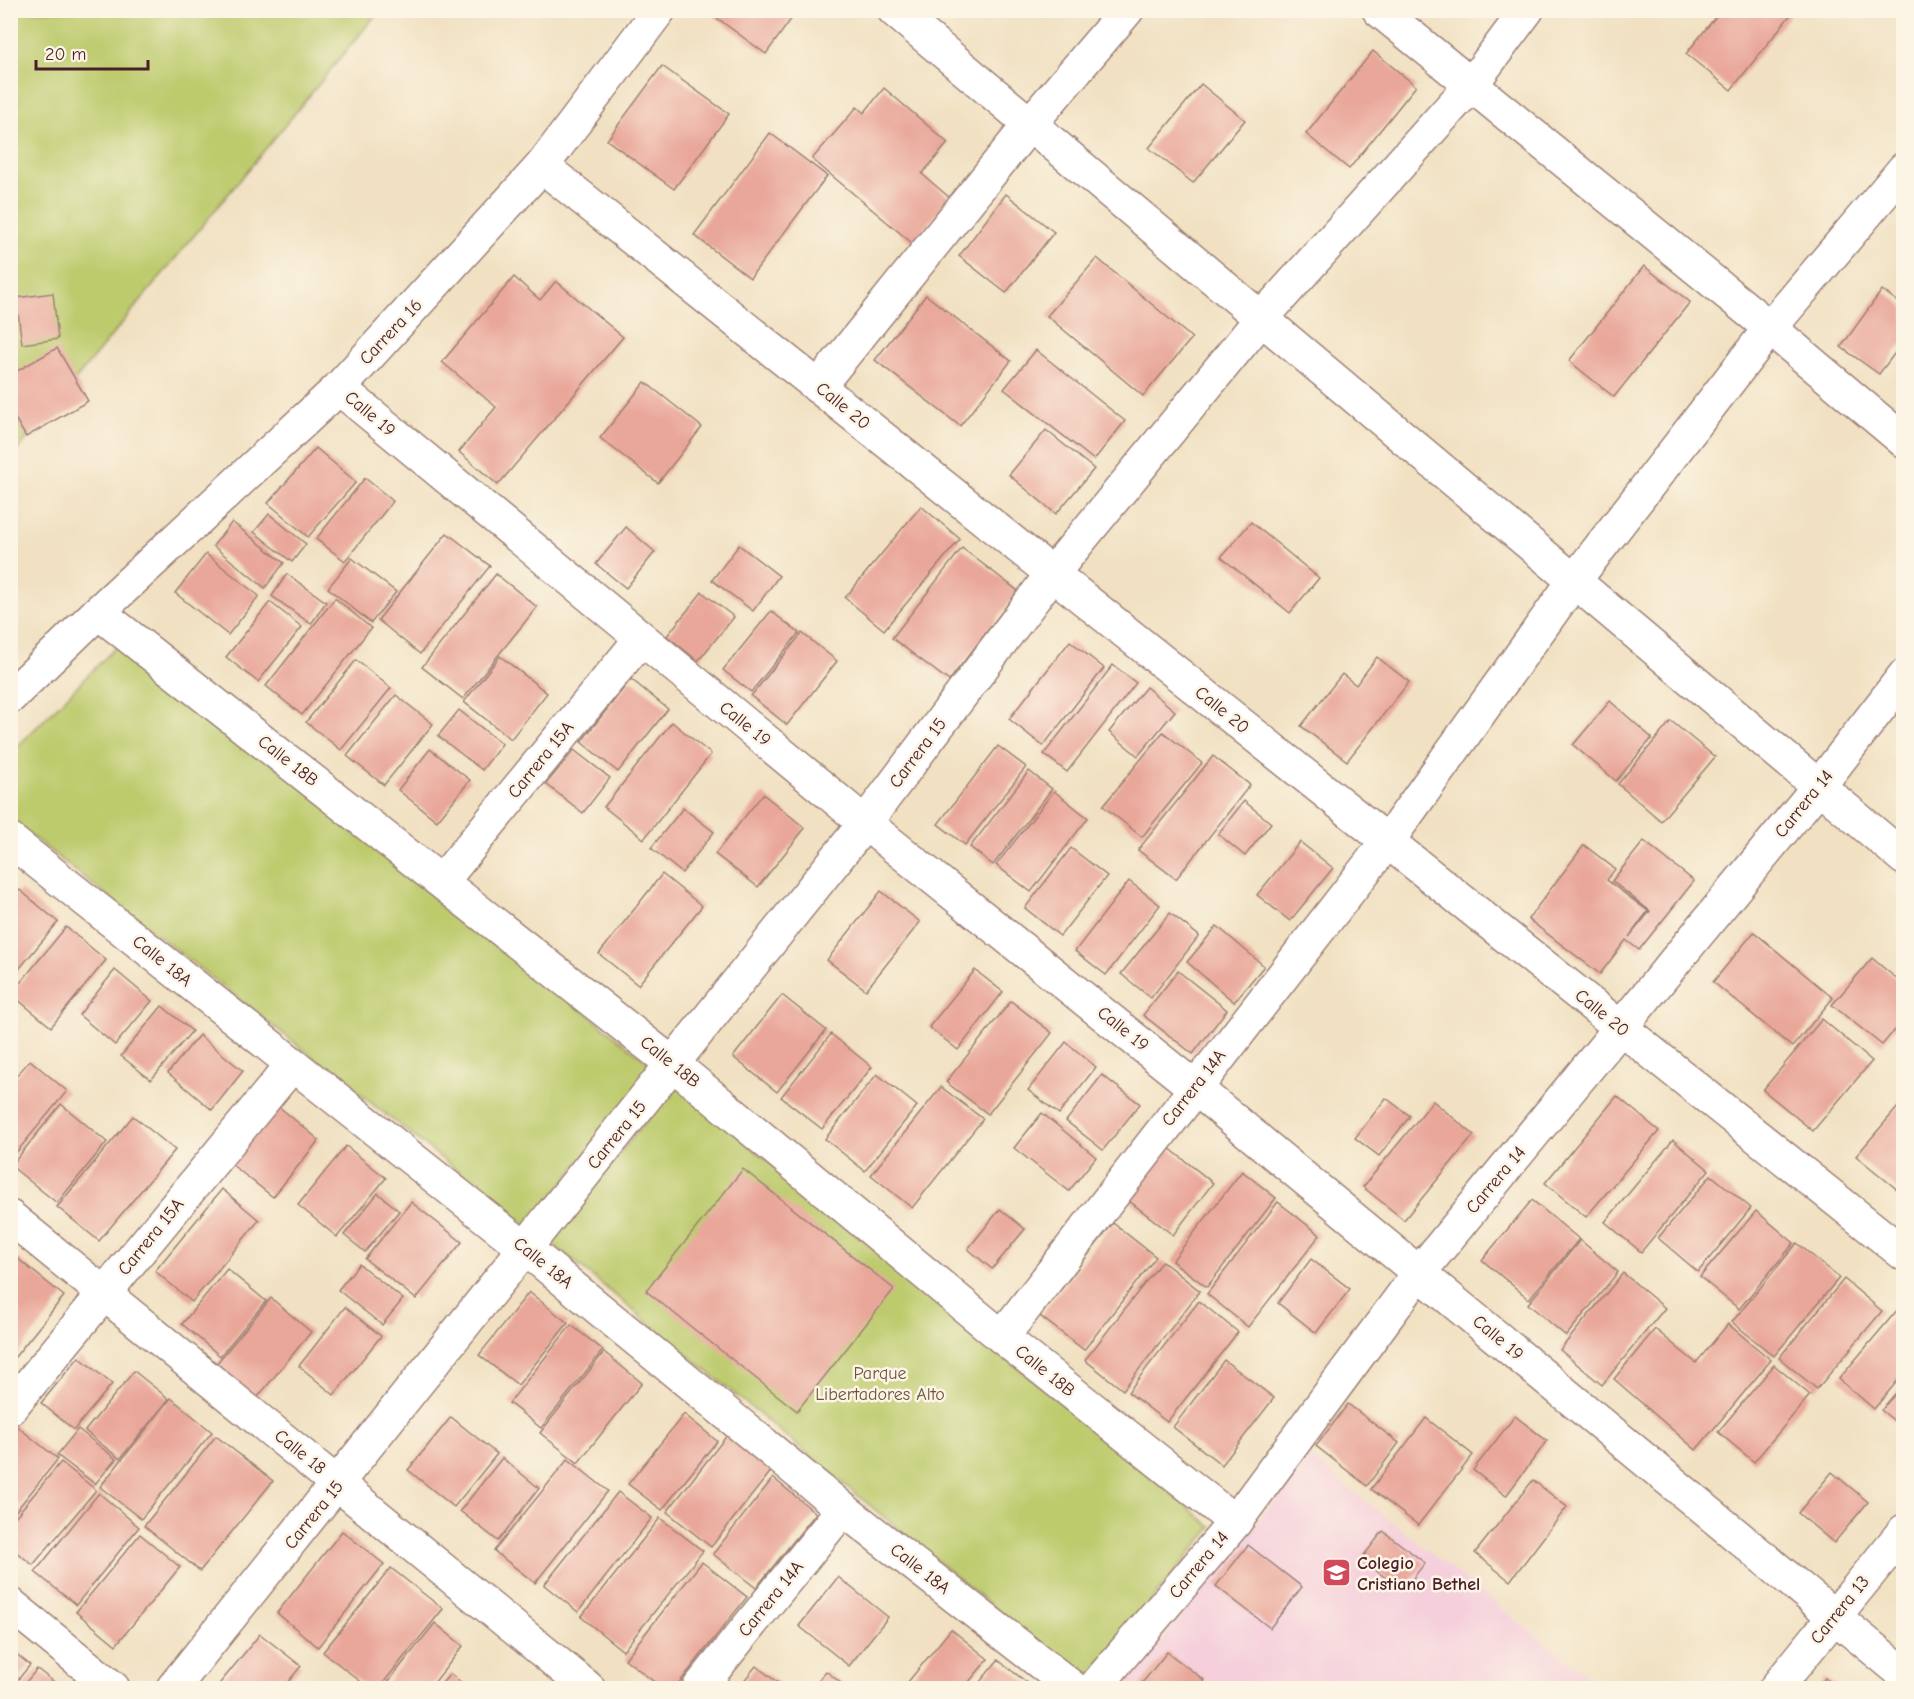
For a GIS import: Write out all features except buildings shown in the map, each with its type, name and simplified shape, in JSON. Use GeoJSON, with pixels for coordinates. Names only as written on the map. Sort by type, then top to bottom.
{"type":"FeatureCollection","features":[{"type":"Feature","properties":{"kind":"street","name":"Carrera 16"},"geometry":{"type":"LineString","coordinates":[[10,697],[339,388],[542,166],[660,10]]}},
{"type":"Feature","properties":{"kind":"street"},"geometry":{"type":"LineString","coordinates":[[894,10],[1904,858]]}},
{"type":"Feature","properties":{"kind":"street"},"geometry":{"type":"LineString","coordinates":[[818,387],[1030,124],[1127,10]]}},
{"type":"Feature","properties":{"kind":"street"},"geometry":{"type":"LineString","coordinates":[[1379,10],[1770,328],[1904,441]]}},
{"type":"Feature","properties":{"kind":"street","name":"Carrera 15"},"geometry":{"type":"LineString","coordinates":[[172,1689],[674,1065],[865,823],[1052,574],[1261,319],[1471,85],[1527,10]]}},
{"type":"Feature","properties":{"kind":"street","name":"Calle 20"},"geometry":{"type":"LineString","coordinates":[[542,166],[1904,1254]]}},
{"type":"Feature","properties":{"kind":"street","name":"Carrera 14A"},"geometry":{"type":"LineString","coordinates":[[1002,1337],[1194,1087],[1387,842],[1574,581],[1770,328],[1904,170]]}},
{"type":"Feature","properties":{"kind":"street","name":"Calle 19"},"geometry":{"type":"LineString","coordinates":[[339,388],[865,823],[1194,1087],[1834,1619],[1904,1674]]}},
{"type":"Feature","properties":{"kind":"street","name":"Calle 18B"},"geometry":{"type":"LineString","coordinates":[[98,612],[674,1065],[1002,1337],[1235,1522]]}},
{"type":"Feature","properties":{"kind":"street","name":"Carrera 15A"},"geometry":{"type":"LineString","coordinates":[[442,881],[641,639]]}},
{"type":"Feature","properties":{"kind":"street","name":"Carrera 14"},"geometry":{"type":"LineString","coordinates":[[1094,1689],[1235,1522],[1419,1273],[1621,1029],[1904,676]]}},
{"type":"Feature","properties":{"kind":"street","name":"Calle 18A"},"geometry":{"type":"LineString","coordinates":[[10,840],[525,1249],[843,1509],[1073,1689]]}},
{"type":"Feature","properties":{"kind":"street","name":"Carrera 15A"},"geometry":{"type":"LineString","coordinates":[[10,1408],[292,1065]]}},
{"type":"Feature","properties":{"kind":"street","name":"Calle 18"},"geometry":{"type":"LineString","coordinates":[[10,1217],[339,1483],[588,1689]]}},
{"type":"Feature","properties":{"kind":"street","name":"Carrera 14A"},"geometry":{"type":"LineString","coordinates":[[699,1689],[843,1509]]}},
{"type":"Feature","properties":{"kind":"street","name":"Carrera 13"},"geometry":{"type":"LineString","coordinates":[[1776,1689],[1904,1531]]}},
{"type":"Feature","properties":{"kind":"street"},"geometry":{"type":"LineString","coordinates":[[10,1604],[113,1689]]}},
{"type":"Feature","properties":{"kind":"shaded area","name":"Colegio Cristiano Bethel"},"geometry":{"type":"Polygon","coordinates":[[[1310,1457],[1602,1688],[1122,1688],[1310,1457]]]}},
{"type":"Feature","properties":{"kind":"green space"},"geometry":{"type":"Polygon","coordinates":[[[11,11],[379,11],[11,458],[11,11]]]}},
{"type":"Feature","properties":{"kind":"green space"},"geometry":{"type":"Polygon","coordinates":[[[120,643],[654,1067],[529,1227],[11,820],[10,754],[120,643]]]}},
{"type":"Feature","properties":{"kind":"green space","name":"Parque Libertadores Alto"},"geometry":{"type":"Polygon","coordinates":[[[676,1085],[1212,1527],[1084,1682],[548,1240],[676,1085]]]}},
{"type":"Feature","properties":{"kind":"place","name":"Colegio Cristiano Bethel"},"geometry":{"type":"Point","coordinates":[1336,1573]}}]}
